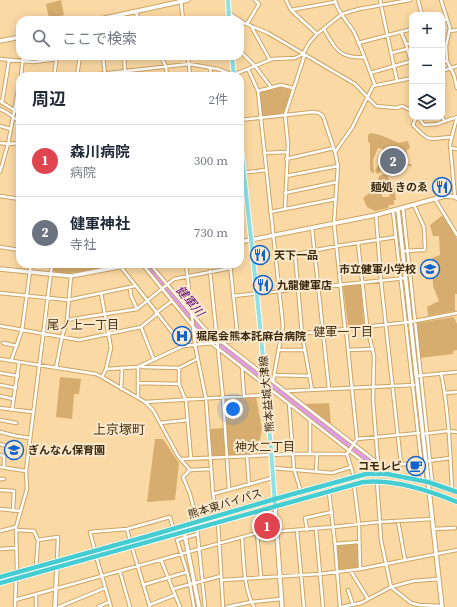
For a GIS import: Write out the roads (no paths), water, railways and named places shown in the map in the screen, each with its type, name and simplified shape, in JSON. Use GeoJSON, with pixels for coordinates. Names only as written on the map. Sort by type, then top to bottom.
{"type":"FeatureCollection","features":[{"type":"Feature","properties":{"kind":"highway","name":"熊本東バイパス"},"geometry":{"type":"LineString","coordinates":[[0,577],[354,477],[378,473],[387,474],[430,481],[455,491]]}},
{"type":"Feature","properties":{"kind":"highway","name":"熊本東バイパス"},"geometry":{"type":"LineString","coordinates":[[0,583],[363,482],[376,481],[392,483],[429,492],[457,502]]}},
{"type":"Feature","properties":{"kind":"main road"},"geometry":{"type":"LineString","coordinates":[[227,0],[228,16]]}},
{"type":"Feature","properties":{"kind":"main road"},"geometry":{"type":"LineString","coordinates":[[232,60],[234,72]]}},
{"type":"Feature","properties":{"kind":"main road","name":"熊本益城大津線"},"geometry":{"type":"LineString","coordinates":[[244,184],[252,240],[256,294],[267,395],[275,506]]}},
{"type":"Feature","properties":{"kind":"street"},"geometry":{"type":"LineString","coordinates":[[115,16],[188,0]]}},
{"type":"Feature","properties":{"kind":"street"},"geometry":{"type":"LineString","coordinates":[[249,25],[258,4],[255,0]]}},
{"type":"Feature","properties":{"kind":"street"},"geometry":{"type":"LineString","coordinates":[[286,0],[291,10],[317,34]]}},
{"type":"Feature","properties":{"kind":"street"},"geometry":{"type":"LineString","coordinates":[[380,0],[397,81]]}},
{"type":"Feature","properties":{"kind":"street"},"geometry":{"type":"LineString","coordinates":[[285,209],[288,135],[285,115],[304,57],[303,54],[309,43],[317,34],[342,14],[358,9],[410,0]]}},
{"type":"Feature","properties":{"kind":"street"},"geometry":{"type":"LineString","coordinates":[[418,0],[421,12]]}},
{"type":"Feature","properties":{"kind":"street"},"geometry":{"type":"LineString","coordinates":[[441,0],[450,31],[446,46],[447,61],[457,88]]}},
{"type":"Feature","properties":{"kind":"street"},"geometry":{"type":"LineString","coordinates":[[291,10],[335,1],[358,43],[375,85]]}},
{"type":"Feature","properties":{"kind":"street"},"geometry":{"type":"LineString","coordinates":[[181,2],[183,16]]}},
{"type":"Feature","properties":{"kind":"street"},"geometry":{"type":"LineString","coordinates":[[135,12],[138,16]]}},
{"type":"Feature","properties":{"kind":"street"},"geometry":{"type":"LineString","coordinates":[[228,12],[234,16]]}},
{"type":"Feature","properties":{"kind":"street"},"geometry":{"type":"LineString","coordinates":[[244,22],[268,33],[355,84],[366,98],[376,106],[397,108],[402,106],[409,110]]}},
{"type":"Feature","properties":{"kind":"street"},"geometry":{"type":"LineString","coordinates":[[249,25],[270,60]]}},
{"type":"Feature","properties":{"kind":"street"},"geometry":{"type":"LineString","coordinates":[[324,28],[336,50],[350,57],[364,57]]}},
{"type":"Feature","properties":{"kind":"street"},"geometry":{"type":"LineString","coordinates":[[358,43],[409,30]]}},
{"type":"Feature","properties":{"kind":"street"},"geometry":{"type":"LineString","coordinates":[[450,31],[457,30]]}},
{"type":"Feature","properties":{"kind":"street"},"geometry":{"type":"LineString","coordinates":[[401,32],[409,56]]}},
{"type":"Feature","properties":{"kind":"street"},"geometry":{"type":"LineString","coordinates":[[0,41],[16,38]]}},
{"type":"Feature","properties":{"kind":"street"},"geometry":{"type":"LineString","coordinates":[[391,53],[407,49]]}},
{"type":"Feature","properties":{"kind":"street"},"geometry":{"type":"LineString","coordinates":[[242,72],[270,60],[295,58],[303,54]]}},
{"type":"Feature","properties":{"kind":"street"},"geometry":{"type":"LineString","coordinates":[[244,55],[255,66],[271,87]]}},
{"type":"Feature","properties":{"kind":"street"},"geometry":{"type":"LineString","coordinates":[[0,59],[22,62],[43,60]]}},
{"type":"Feature","properties":{"kind":"street"},"geometry":{"type":"LineString","coordinates":[[9,60],[1,102],[15,110]]}},
{"type":"Feature","properties":{"kind":"street"},"geometry":{"type":"LineString","coordinates":[[55,72],[57,60]]}},
{"type":"Feature","properties":{"kind":"street"},"geometry":{"type":"LineString","coordinates":[[78,72],[79,60]]}},
{"type":"Feature","properties":{"kind":"street"},"geometry":{"type":"LineString","coordinates":[[103,60],[105,72]]}},
{"type":"Feature","properties":{"kind":"street"},"geometry":{"type":"LineString","coordinates":[[124,60],[125,71]]}},
{"type":"Feature","properties":{"kind":"street"},"geometry":{"type":"LineString","coordinates":[[163,60],[167,72]]}},
{"type":"Feature","properties":{"kind":"street"},"geometry":{"type":"LineString","coordinates":[[188,60],[190,72]]}},
{"type":"Feature","properties":{"kind":"street"},"geometry":{"type":"LineString","coordinates":[[21,72],[22,62]]}},
{"type":"Feature","properties":{"kind":"street"},"geometry":{"type":"LineString","coordinates":[[370,72],[409,62]]}},
{"type":"Feature","properties":{"kind":"street"},"geometry":{"type":"LineString","coordinates":[[120,72],[189,64],[218,69],[225,72]]}},
{"type":"Feature","properties":{"kind":"street"},"geometry":{"type":"LineString","coordinates":[[445,70],[457,66]]}},
{"type":"Feature","properties":{"kind":"street"},"geometry":{"type":"LineString","coordinates":[[210,68],[210,72]]}},
{"type":"Feature","properties":{"kind":"street"},"geometry":{"type":"LineString","coordinates":[[248,69],[258,91],[283,326],[273,381]]}},
{"type":"Feature","properties":{"kind":"street"},"geometry":{"type":"LineString","coordinates":[[335,152],[352,128],[366,98],[375,85],[409,79]]}},
{"type":"Feature","properties":{"kind":"street"},"geometry":{"type":"LineString","coordinates":[[0,81],[6,82]]}},
{"type":"Feature","properties":{"kind":"street"},"geometry":{"type":"LineString","coordinates":[[258,91],[281,85],[293,88]]}},
{"type":"Feature","properties":{"kind":"street"},"geometry":{"type":"LineString","coordinates":[[0,172],[16,107]]}},
{"type":"Feature","properties":{"kind":"street"},"geometry":{"type":"LineString","coordinates":[[0,109],[16,119]]}},
{"type":"Feature","properties":{"kind":"street"},"geometry":{"type":"LineString","coordinates":[[244,119],[313,112],[321,114],[325,119],[334,148],[338,166],[334,223],[357,439],[347,454],[354,477]]}},
{"type":"Feature","properties":{"kind":"street"},"geometry":{"type":"LineString","coordinates":[[244,241],[403,209],[445,196],[456,198],[451,137],[457,116],[445,120]]}},
{"type":"Feature","properties":{"kind":"street"},"geometry":{"type":"LineString","coordinates":[[416,120],[413,125],[428,139],[451,137]]}},
{"type":"Feature","properties":{"kind":"street"},"geometry":{"type":"LineString","coordinates":[[420,120],[424,125],[437,124],[444,120]]}},
{"type":"Feature","properties":{"kind":"street"},"geometry":{"type":"LineString","coordinates":[[0,126],[11,129]]}},
{"type":"Feature","properties":{"kind":"street"},"geometry":{"type":"LineString","coordinates":[[0,142],[8,144],[16,143]]}},
{"type":"Feature","properties":{"kind":"street"},"geometry":{"type":"LineString","coordinates":[[286,159],[334,148]]}},
{"type":"Feature","properties":{"kind":"street"},"geometry":{"type":"LineString","coordinates":[[451,148],[457,149]]}},
{"type":"Feature","properties":{"kind":"street"},"geometry":{"type":"LineString","coordinates":[[264,153],[287,152]]}},
{"type":"Feature","properties":{"kind":"street"},"geometry":{"type":"LineString","coordinates":[[286,176],[338,166]]}},
{"type":"Feature","properties":{"kind":"street"},"geometry":{"type":"LineString","coordinates":[[244,173],[266,170]]}},
{"type":"Feature","properties":{"kind":"street"},"geometry":{"type":"LineString","coordinates":[[285,192],[337,182]]}},
{"type":"Feature","properties":{"kind":"street"},"geometry":{"type":"LineString","coordinates":[[0,196],[16,198]]}},
{"type":"Feature","properties":{"kind":"street"},"geometry":{"type":"LineString","coordinates":[[270,212],[336,199]]}},
{"type":"Feature","properties":{"kind":"street"},"geometry":{"type":"LineString","coordinates":[[435,199],[457,236]]}},
{"type":"Feature","properties":{"kind":"street"},"geometry":{"type":"LineString","coordinates":[[405,251],[425,249],[424,227],[414,206]]}},
{"type":"Feature","properties":{"kind":"street"},"geometry":{"type":"LineString","coordinates":[[376,481],[379,522],[391,586],[411,603],[419,605],[442,606],[429,492],[430,461],[427,434],[410,322],[406,278],[403,209]]}},
{"type":"Feature","properties":{"kind":"street"},"geometry":{"type":"LineString","coordinates":[[398,210],[415,320],[419,376],[415,384]]}},
{"type":"Feature","properties":{"kind":"street"},"geometry":{"type":"LineString","coordinates":[[393,211],[405,322],[421,433],[423,477]]}},
{"type":"Feature","properties":{"kind":"street"},"geometry":{"type":"LineString","coordinates":[[376,215],[381,281],[387,324],[401,464]]}},
{"type":"Feature","properties":{"kind":"street"},"geometry":{"type":"LineString","coordinates":[[312,228],[329,389]]}},
{"type":"Feature","properties":{"kind":"street"},"geometry":{"type":"LineString","coordinates":[[276,258],[336,246],[396,238]]}},
{"type":"Feature","properties":{"kind":"street"},"geometry":{"type":"LineString","coordinates":[[358,243],[367,326],[374,356],[372,387],[378,463]]}},
{"type":"Feature","properties":{"kind":"street"},"geometry":{"type":"LineString","coordinates":[[0,248],[16,250]]}},
{"type":"Feature","properties":{"kind":"street"},"geometry":{"type":"LineString","coordinates":[[295,254],[302,334],[312,390]]}},
{"type":"Feature","properties":{"kind":"street"},"geometry":{"type":"LineString","coordinates":[[11,361],[22,330],[28,296],[31,268]]}},
{"type":"Feature","properties":{"kind":"street"},"geometry":{"type":"LineString","coordinates":[[15,607],[17,572],[16,529],[27,489],[26,471],[52,268]]}},
{"type":"Feature","properties":{"kind":"street"},"geometry":{"type":"LineString","coordinates":[[0,270],[71,276],[111,268]]}},
{"type":"Feature","properties":{"kind":"street"},"geometry":{"type":"LineString","coordinates":[[122,268],[183,346]]}},
{"type":"Feature","properties":{"kind":"street"},"geometry":{"type":"LineString","coordinates":[[145,268],[194,329],[289,404],[350,449],[378,473]]}},
{"type":"Feature","properties":{"kind":"street"},"geometry":{"type":"LineString","coordinates":[[153,268],[204,328],[217,340],[222,342],[287,391],[378,463],[387,474]]}},
{"type":"Feature","properties":{"kind":"street"},"geometry":{"type":"LineString","coordinates":[[187,268],[194,345],[206,399],[213,494],[217,515]]}},
{"type":"Feature","properties":{"kind":"street"},"geometry":{"type":"LineString","coordinates":[[67,320],[137,309],[174,279],[223,268]]}},
{"type":"Feature","properties":{"kind":"street"},"geometry":{"type":"LineString","coordinates":[[231,268],[238,340]]}},
{"type":"Feature","properties":{"kind":"street"},"geometry":{"type":"LineString","coordinates":[[210,271],[223,398],[229,490]]}},
{"type":"Feature","properties":{"kind":"street"},"geometry":{"type":"LineString","coordinates":[[56,368],[67,320],[71,276]]}},
{"type":"Feature","properties":{"kind":"street"},"geometry":{"type":"LineString","coordinates":[[233,296],[406,278]]}},
{"type":"Feature","properties":{"kind":"street"},"geometry":{"type":"LineString","coordinates":[[0,293],[68,300],[135,286]]}},
{"type":"Feature","properties":{"kind":"street"},"geometry":{"type":"LineString","coordinates":[[130,287],[131,296],[137,309]]}},
{"type":"Feature","properties":{"kind":"street"},"geometry":{"type":"LineString","coordinates":[[101,293],[111,348],[106,369],[102,377]]}},
{"type":"Feature","properties":{"kind":"street"},"geometry":{"type":"LineString","coordinates":[[0,326],[79,340],[140,327],[172,301]]}},
{"type":"Feature","properties":{"kind":"street"},"geometry":{"type":"LineString","coordinates":[[222,342],[410,322],[457,313]]}},
{"type":"Feature","properties":{"kind":"street"},"geometry":{"type":"LineString","coordinates":[[140,327],[154,360]]}},
{"type":"Feature","properties":{"kind":"street"},"geometry":{"type":"LineString","coordinates":[[139,367],[183,346],[211,343],[217,340]]}},
{"type":"Feature","properties":{"kind":"street"},"geometry":{"type":"LineString","coordinates":[[3,343],[17,346]]}},
{"type":"Feature","properties":{"kind":"street"},"geometry":{"type":"LineString","coordinates":[[348,350],[373,349]]}},
{"type":"Feature","properties":{"kind":"street"},"geometry":{"type":"LineString","coordinates":[[279,350],[305,350]]}},
{"type":"Feature","properties":{"kind":"street"},"geometry":{"type":"LineString","coordinates":[[0,359],[96,374],[145,402],[153,410],[178,456],[190,470]]}},
{"type":"Feature","properties":{"kind":"street"},"geometry":{"type":"LineString","coordinates":[[106,369],[139,367],[179,368],[197,359]]}},
{"type":"Feature","properties":{"kind":"street"},"geometry":{"type":"LineString","coordinates":[[12,410],[19,363]]}},
{"type":"Feature","properties":{"kind":"street"},"geometry":{"type":"LineString","coordinates":[[138,398],[139,367]]}},
{"type":"Feature","properties":{"kind":"street"},"geometry":{"type":"LineString","coordinates":[[242,367],[244,397]]}},
{"type":"Feature","properties":{"kind":"street"},"geometry":{"type":"LineString","coordinates":[[121,389],[122,368]]}},
{"type":"Feature","properties":{"kind":"street"},"geometry":{"type":"LineString","coordinates":[[179,368],[179,384],[186,401],[191,458]]}},
{"type":"Feature","properties":{"kind":"street"},"geometry":{"type":"LineString","coordinates":[[419,376],[457,372]]}},
{"type":"Feature","properties":{"kind":"street"},"geometry":{"type":"LineString","coordinates":[[0,373],[18,376]]}},
{"type":"Feature","properties":{"kind":"street"},"geometry":{"type":"LineString","coordinates":[[441,373],[445,393],[450,458],[455,491]]}},
{"type":"Feature","properties":{"kind":"street"},"geometry":{"type":"LineString","coordinates":[[274,375],[310,376]]}},
{"type":"Feature","properties":{"kind":"street"},"geometry":{"type":"LineString","coordinates":[[138,383],[179,384]]}},
{"type":"Feature","properties":{"kind":"street"},"geometry":{"type":"LineString","coordinates":[[287,391],[415,384]]}},
{"type":"Feature","properties":{"kind":"street"},"geometry":{"type":"LineString","coordinates":[[0,385],[16,388]]}},
{"type":"Feature","properties":{"kind":"street"},"geometry":{"type":"LineString","coordinates":[[445,393],[457,392]]}},
{"type":"Feature","properties":{"kind":"street"},"geometry":{"type":"LineString","coordinates":[[145,402],[186,401],[267,395]]}},
{"type":"Feature","properties":{"kind":"street"},"geometry":{"type":"LineString","coordinates":[[0,396],[13,399]]}},
{"type":"Feature","properties":{"kind":"street"},"geometry":{"type":"LineString","coordinates":[[289,404],[292,454],[300,492]]}},
{"type":"Feature","properties":{"kind":"street"},"geometry":{"type":"LineString","coordinates":[[0,408],[34,412]]}},
{"type":"Feature","properties":{"kind":"street"},"geometry":{"type":"LineString","coordinates":[[0,420],[16,423]]}},
{"type":"Feature","properties":{"kind":"street"},"geometry":{"type":"LineString","coordinates":[[160,423],[188,420]]}},
{"type":"Feature","properties":{"kind":"street"},"geometry":{"type":"LineString","coordinates":[[310,420],[310,454]]}},
{"type":"Feature","properties":{"kind":"street"},"geometry":{"type":"LineString","coordinates":[[357,439],[449,431],[457,432]]}},
{"type":"Feature","properties":{"kind":"street"},"geometry":{"type":"LineString","coordinates":[[0,432],[30,438]]}},
{"type":"Feature","properties":{"kind":"street"},"geometry":{"type":"LineString","coordinates":[[0,444],[6,446]]}},
{"type":"Feature","properties":{"kind":"street"},"geometry":{"type":"LineString","coordinates":[[182,459],[292,454],[347,454]]}},
{"type":"Feature","properties":{"kind":"street"},"geometry":{"type":"LineString","coordinates":[[316,471],[317,454]]}},
{"type":"Feature","properties":{"kind":"street"},"geometry":{"type":"LineString","coordinates":[[0,455],[4,456],[4,467]]}},
{"type":"Feature","properties":{"kind":"street"},"geometry":{"type":"LineString","coordinates":[[247,456],[249,485]]}},
{"type":"Feature","properties":{"kind":"street"},"geometry":{"type":"LineString","coordinates":[[382,467],[450,458]]}},
{"type":"Feature","properties":{"kind":"street"},"geometry":{"type":"LineString","coordinates":[[423,462],[430,481]]}},
{"type":"Feature","properties":{"kind":"street"},"geometry":{"type":"LineString","coordinates":[[0,467],[26,471]]}},
{"type":"Feature","properties":{"kind":"street"},"geometry":{"type":"LineString","coordinates":[[273,468],[332,473],[351,467]]}},
{"type":"Feature","properties":{"kind":"street"},"geometry":{"type":"LineString","coordinates":[[197,522],[190,494],[183,477],[190,470],[211,469]]}},
{"type":"Feature","properties":{"kind":"street"},"geometry":{"type":"LineString","coordinates":[[213,494],[274,478]]}},
{"type":"Feature","properties":{"kind":"street"},"geometry":{"type":"LineString","coordinates":[[354,485],[359,524],[360,569]]}},
{"type":"Feature","properties":{"kind":"street"},"geometry":{"type":"LineString","coordinates":[[0,490],[14,491],[13,510]]}},
{"type":"Feature","properties":{"kind":"street"},"geometry":{"type":"LineString","coordinates":[[329,492],[341,607],[361,603],[391,586],[413,581],[438,579]]}},
{"type":"Feature","properties":{"kind":"street"},"geometry":{"type":"LineString","coordinates":[[275,506],[282,607]]}},
{"type":"Feature","properties":{"kind":"street"},"geometry":{"type":"LineString","coordinates":[[0,510],[20,511]]}},
{"type":"Feature","properties":{"kind":"street"},"geometry":{"type":"LineString","coordinates":[[307,530],[305,518],[332,512]]}},
{"type":"Feature","properties":{"kind":"street"},"geometry":{"type":"LineString","coordinates":[[95,551],[90,532],[127,529],[170,517],[174,529]]}},
{"type":"Feature","properties":{"kind":"street"},"geometry":{"type":"LineString","coordinates":[[15,600],[257,534],[379,522],[432,519]]}},
{"type":"Feature","properties":{"kind":"street"},"geometry":{"type":"LineString","coordinates":[[398,521],[405,560]]}},
{"type":"Feature","properties":{"kind":"street"},"geometry":{"type":"LineString","coordinates":[[218,522],[223,607]]}},
{"type":"Feature","properties":{"kind":"street"},"geometry":{"type":"LineString","coordinates":[[183,526],[189,552],[194,607]]}},
{"type":"Feature","properties":{"kind":"street"},"geometry":{"type":"LineString","coordinates":[[197,528],[205,607]]}},
{"type":"Feature","properties":{"kind":"street"},"geometry":{"type":"LineString","coordinates":[[433,529],[455,528]]}},
{"type":"Feature","properties":{"kind":"street"},"geometry":{"type":"LineString","coordinates":[[0,531],[16,529],[34,531],[38,540],[36,567]]}},
{"type":"Feature","properties":{"kind":"street"},"geometry":{"type":"LineString","coordinates":[[127,529],[130,541]]}},
{"type":"Feature","properties":{"kind":"street"},"geometry":{"type":"LineString","coordinates":[[316,529],[323,607]]}},
{"type":"Feature","properties":{"kind":"street"},"geometry":{"type":"LineString","coordinates":[[297,531],[304,607]]}},
{"type":"Feature","properties":{"kind":"street"},"geometry":{"type":"LineString","coordinates":[[198,534],[177,540],[187,572],[193,584],[199,607]]}},
{"type":"Feature","properties":{"kind":"street"},"geometry":{"type":"LineString","coordinates":[[257,534],[262,578]]}},
{"type":"Feature","properties":{"kind":"street"},"geometry":{"type":"LineString","coordinates":[[38,540],[58,537],[55,607]]}},
{"type":"Feature","properties":{"kind":"street"},"geometry":{"type":"LineString","coordinates":[[242,538],[245,579],[251,602],[254,607]]}},
{"type":"Feature","properties":{"kind":"street"},"geometry":{"type":"LineString","coordinates":[[335,544],[359,542]]}},
{"type":"Feature","properties":{"kind":"street"},"geometry":{"type":"LineString","coordinates":[[132,547],[149,606],[175,595]]}},
{"type":"Feature","properties":{"kind":"street"},"geometry":{"type":"LineString","coordinates":[[0,549],[16,548]]}},
{"type":"Feature","properties":{"kind":"street"},"geometry":{"type":"LineString","coordinates":[[173,589],[202,581],[221,578],[262,578],[320,574],[360,569],[457,550]]}},
{"type":"Feature","properties":{"kind":"street"},"geometry":{"type":"LineString","coordinates":[[96,556],[111,607]]}},
{"type":"Feature","properties":{"kind":"street"},"geometry":{"type":"LineString","coordinates":[[161,560],[180,607]]}},
{"type":"Feature","properties":{"kind":"street"},"geometry":{"type":"LineString","coordinates":[[350,570],[368,599]]}},
{"type":"Feature","properties":{"kind":"street"},"geometry":{"type":"LineString","coordinates":[[120,572],[130,607]]}},
{"type":"Feature","properties":{"kind":"street"},"geometry":{"type":"LineString","coordinates":[[143,585],[187,572]]}},
{"type":"Feature","properties":{"kind":"street"},"geometry":{"type":"LineString","coordinates":[[59,607],[105,588]]}},
{"type":"Feature","properties":{"kind":"street"},"geometry":{"type":"LineString","coordinates":[[348,590],[353,605]]}},
{"type":"Feature","properties":{"kind":"street"},"geometry":{"type":"LineString","coordinates":[[36,594],[36,607]]}},
{"type":"Feature","properties":{"kind":"street"},"geometry":{"type":"LineString","coordinates":[[227,607],[251,602],[281,599]]}},
{"type":"Feature","properties":{"kind":"street"},"geometry":{"type":"LineString","coordinates":[[98,607],[109,602]]}},
{"type":"Feature","properties":{"kind":"place","name":"健軍神社"},"geometry":{"type":"Point","coordinates":[393,161]}},
{"type":"Feature","properties":{"kind":"place","name":"麺処 きのゑ"},"geometry":{"type":"Point","coordinates":[442,187]}},
{"type":"Feature","properties":{"kind":"place","name":"天下一品"},"geometry":{"type":"Point","coordinates":[260,255]}},
{"type":"Feature","properties":{"kind":"place","name":"市立健軍小学校"},"geometry":{"type":"Point","coordinates":[430,269]}},
{"type":"Feature","properties":{"kind":"place","name":"九龍健軍店"},"geometry":{"type":"Point","coordinates":[263,285]}},
{"type":"Feature","properties":{"kind":"place","name":"堀尾会熊本託麻台病院"},"geometry":{"type":"Point","coordinates":[182,336]}},
{"type":"Feature","properties":{"kind":"place","name":"ぎんなん保育園"},"geometry":{"type":"Point","coordinates":[14,450]}},
{"type":"Feature","properties":{"kind":"place","name":"コモレビ"},"geometry":{"type":"Point","coordinates":[416,466]}},
{"type":"Feature","properties":{"kind":"place","name":"森川病院"},"geometry":{"type":"Point","coordinates":[267,526]}},
{"type":"Feature","properties":{"kind":"district","name":"尾ノ上一丁目"},"geometry":{"type":"Point","coordinates":[83,325]}},
{"type":"Feature","properties":{"kind":"district","name":"健軍一丁目"},"geometry":{"type":"Point","coordinates":[343,332]}},
{"type":"Feature","properties":{"kind":"district","name":"上京塚町"},"geometry":{"type":"Point","coordinates":[119,429]}},
{"type":"Feature","properties":{"kind":"district","name":"神水二丁目"},"geometry":{"type":"Point","coordinates":[265,447]}},
{"type":"Feature","properties":{"kind":"water label","name":"健軍川"},"geometry":{"type":"Point","coordinates":[190,301]}}]}
